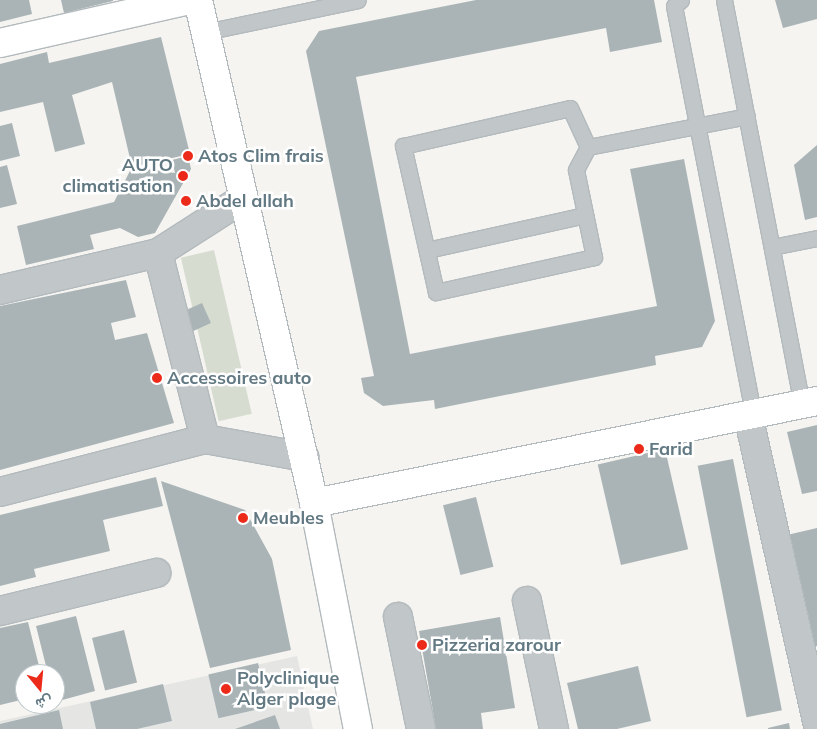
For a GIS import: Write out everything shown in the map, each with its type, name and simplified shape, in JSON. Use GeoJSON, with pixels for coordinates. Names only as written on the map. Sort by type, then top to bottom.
{"type":"FeatureCollection","features":[{"type":"Feature","properties":{"kind":"main road"},"geometry":{"type":"LineString","coordinates":[[0,43],[190,0]]}},
{"type":"Feature","properties":{"kind":"main road"},"geometry":{"type":"LineString","coordinates":[[198,0],[242,199],[304,457],[358,729]]}},
{"type":"Feature","properties":{"kind":"main road"},"geometry":{"type":"LineString","coordinates":[[314,503],[810,403]]}},
{"type":"Feature","properties":{"kind":"street"},"geometry":{"type":"LineString","coordinates":[[0,290],[158,252],[242,199]]}},
{"type":"Feature","properties":{"kind":"street"},"geometry":{"type":"LineString","coordinates":[[158,252],[205,439]]}},
{"type":"Feature","properties":{"kind":"street"},"geometry":{"type":"LineString","coordinates":[[750,415],[817,722]]}},
{"type":"Feature","properties":{"kind":"street"},"geometry":{"type":"LineString","coordinates":[[0,492],[205,439],[304,457]]}},
{"type":"Feature","properties":{"kind":"street"},"geometry":{"type":"LineString","coordinates":[[0,611],[156,573]]}},
{"type":"Feature","properties":{"kind":"street"},"geometry":{"type":"LineString","coordinates":[[527,601],[554,729]]}},
{"type":"Feature","properties":{"kind":"street"},"geometry":{"type":"LineString","coordinates":[[398,617],[421,729]]}},
{"type":"Feature","properties":{"kind":"lane"},"geometry":{"type":"LineString","coordinates":[[205,32],[358,0]]}},
{"type":"Feature","properties":{"kind":"lane"},"geometry":{"type":"LineString","coordinates":[[681,0],[674,6],[750,415]]}},
{"type":"Feature","properties":{"kind":"lane"},"geometry":{"type":"LineString","coordinates":[[724,0],[772,247],[810,403]]}},
{"type":"Feature","properties":{"kind":"lane"},"geometry":{"type":"LineString","coordinates":[[570,108],[588,147],[576,170],[594,257],[436,292],[403,146],[570,108]]}},
{"type":"Feature","properties":{"kind":"lane"},"geometry":{"type":"LineString","coordinates":[[588,147],[747,116]]}},
{"type":"Feature","properties":{"kind":"lane"},"geometry":{"type":"LineString","coordinates":[[427,250],[585,215]]}},
{"type":"Feature","properties":{"kind":"lane"},"geometry":{"type":"LineString","coordinates":[[772,247],[817,238]]}},
{"type":"Feature","properties":{"kind":"shaded area"},"geometry":{"type":"Polygon","coordinates":[[[214,250],[252,414],[219,421],[181,258],[214,250]]]}},
{"type":"Feature","properties":{"kind":"shaded area","name":"Polyclinique Alger plage"},"geometry":{"type":"Polygon","coordinates":[[[297,656],[313,729],[0,729],[0,721],[32,714],[65,714],[65,707],[297,656]]]}},
{"type":"Feature","properties":{"kind":"building"},"geometry":{"type":"Polygon","coordinates":[[[0,0],[29,0],[32,14],[0,22],[0,0]]]}},
{"type":"Feature","properties":{"kind":"building"},"geometry":{"type":"Polygon","coordinates":[[[61,0],[113,0],[113,1],[64,13],[61,0]]]}},
{"type":"Feature","properties":{"kind":"building"},"geometry":{"type":"Polygon","coordinates":[[[476,0],[654,0],[662,42],[610,52],[606,28],[356,77],[410,354],[657,306],[630,169],[684,159],[715,321],[702,347],[655,356],[656,365],[435,409],[434,400],[383,406],[364,393],[361,378],[374,376],[306,51],[319,31],[476,0]]]}},
{"type":"Feature","properties":{"kind":"building"},"geometry":{"type":"Polygon","coordinates":[[[775,0],[817,0],[817,19],[783,28],[775,0]]]}},
{"type":"Feature","properties":{"kind":"building"},"geometry":{"type":"Polygon","coordinates":[[[161,37],[190,154],[132,167],[112,82],[72,95],[85,144],[55,152],[43,102],[0,112],[0,64],[47,52],[49,63],[161,37]]]}},
{"type":"Feature","properties":{"kind":"building"},"geometry":{"type":"Polygon","coordinates":[[[12,123],[20,156],[0,161],[0,126],[12,123]]]}},
{"type":"Feature","properties":{"kind":"building"},"geometry":{"type":"Polygon","coordinates":[[[817,145],[817,217],[805,220],[794,165],[817,145]]]}},
{"type":"Feature","properties":{"kind":"building"},"geometry":{"type":"Polygon","coordinates":[[[188,156],[191,169],[155,233],[138,237],[120,228],[90,235],[94,249],[26,265],[17,226],[114,202],[132,167],[175,173],[172,160],[188,156]]]}},
{"type":"Feature","properties":{"kind":"building"},"geometry":{"type":"Polygon","coordinates":[[[7,165],[17,204],[0,208],[0,167],[7,165]]]}},
{"type":"Feature","properties":{"kind":"building"},"geometry":{"type":"Polygon","coordinates":[[[126,280],[136,317],[111,323],[115,340],[147,333],[174,423],[0,470],[0,306],[126,280]]]}},
{"type":"Feature","properties":{"kind":"building"},"geometry":{"type":"Polygon","coordinates":[[[202,303],[211,323],[187,334],[178,314],[202,303]]]}},
{"type":"Feature","properties":{"kind":"building"},"geometry":{"type":"Polygon","coordinates":[[[817,425],[817,491],[802,494],[787,432],[817,425]]]}},
{"type":"Feature","properties":{"kind":"building"},"geometry":{"type":"Polygon","coordinates":[[[665,449],[688,549],[621,565],[598,465],[665,449]]]}},
{"type":"Feature","properties":{"kind":"building"},"geometry":{"type":"Polygon","coordinates":[[[733,459],[782,710],[747,717],[698,466],[733,459]]]}},
{"type":"Feature","properties":{"kind":"building"},"geometry":{"type":"Polygon","coordinates":[[[156,477],[163,506],[103,520],[110,551],[34,569],[36,577],[0,586],[0,515],[156,477]]]}},
{"type":"Feature","properties":{"kind":"building"},"geometry":{"type":"Polygon","coordinates":[[[161,481],[245,510],[272,559],[291,650],[210,668],[161,481]]]}},
{"type":"Feature","properties":{"kind":"building"},"geometry":{"type":"Polygon","coordinates":[[[476,497],[493,567],[460,575],[443,505],[476,497]]]}},
{"type":"Feature","properties":{"kind":"building"},"geometry":{"type":"Polygon","coordinates":[[[817,528],[817,646],[814,647],[787,535],[817,528]]]}},
{"type":"Feature","properties":{"kind":"building"},"geometry":{"type":"Polygon","coordinates":[[[76,616],[95,691],[65,699],[65,664],[46,664],[36,626],[76,616]]]}},
{"type":"Feature","properties":{"kind":"building"},"geometry":{"type":"Polygon","coordinates":[[[500,617],[515,708],[481,713],[483,729],[436,729],[419,631],[500,617]]]}},
{"type":"Feature","properties":{"kind":"building"},"geometry":{"type":"Polygon","coordinates":[[[28,622],[38,664],[15,664],[15,701],[0,705],[0,628],[28,622]]]}},
{"type":"Feature","properties":{"kind":"building"},"geometry":{"type":"Polygon","coordinates":[[[124,630],[137,682],[105,690],[92,638],[124,630]]]}},
{"type":"Feature","properties":{"kind":"building"},"geometry":{"type":"Polygon","coordinates":[[[258,663],[268,707],[218,718],[208,674],[258,663]]]}},
{"type":"Feature","properties":{"kind":"building"},"geometry":{"type":"Polygon","coordinates":[[[638,666],[651,721],[617,729],[578,729],[567,683],[638,666]]]}},
{"type":"Feature","properties":{"kind":"building"},"geometry":{"type":"Polygon","coordinates":[[[163,684],[172,721],[137,729],[96,729],[90,702],[163,684]]]}},
{"type":"Feature","properties":{"kind":"building"},"geometry":{"type":"Polygon","coordinates":[[[42,714],[60,714],[63,729],[0,729],[0,724],[42,714]]]}},
{"type":"Feature","properties":{"kind":"building"},"geometry":{"type":"Polygon","coordinates":[[[275,715],[280,729],[235,729],[275,715]]]}},
{"type":"Feature","properties":{"kind":"building"},"geometry":{"type":"Polygon","coordinates":[[[789,723],[790,729],[768,729],[768,728],[789,723]]]}},
{"type":"Feature","properties":{"kind":"place","name":"Atos Clim frais"},"geometry":{"type":"Point","coordinates":[188,156]}},
{"type":"Feature","properties":{"kind":"place","name":"AUTO climatisation"},"geometry":{"type":"Point","coordinates":[183,176]}},
{"type":"Feature","properties":{"kind":"place","name":"Abdel allah"},"geometry":{"type":"Point","coordinates":[186,201]}},
{"type":"Feature","properties":{"kind":"place","name":"Accessoires auto"},"geometry":{"type":"Point","coordinates":[157,378]}},
{"type":"Feature","properties":{"kind":"place","name":"Farid"},"geometry":{"type":"Point","coordinates":[639,449]}},
{"type":"Feature","properties":{"kind":"place","name":"Meubles"},"geometry":{"type":"Point","coordinates":[243,518]}},
{"type":"Feature","properties":{"kind":"place","name":"Pizzeria zarour"},"geometry":{"type":"Point","coordinates":[422,645]}},
{"type":"Feature","properties":{"kind":"place","name":"Polyclinique Alger plage"},"geometry":{"type":"Point","coordinates":[226,689]}}]}
